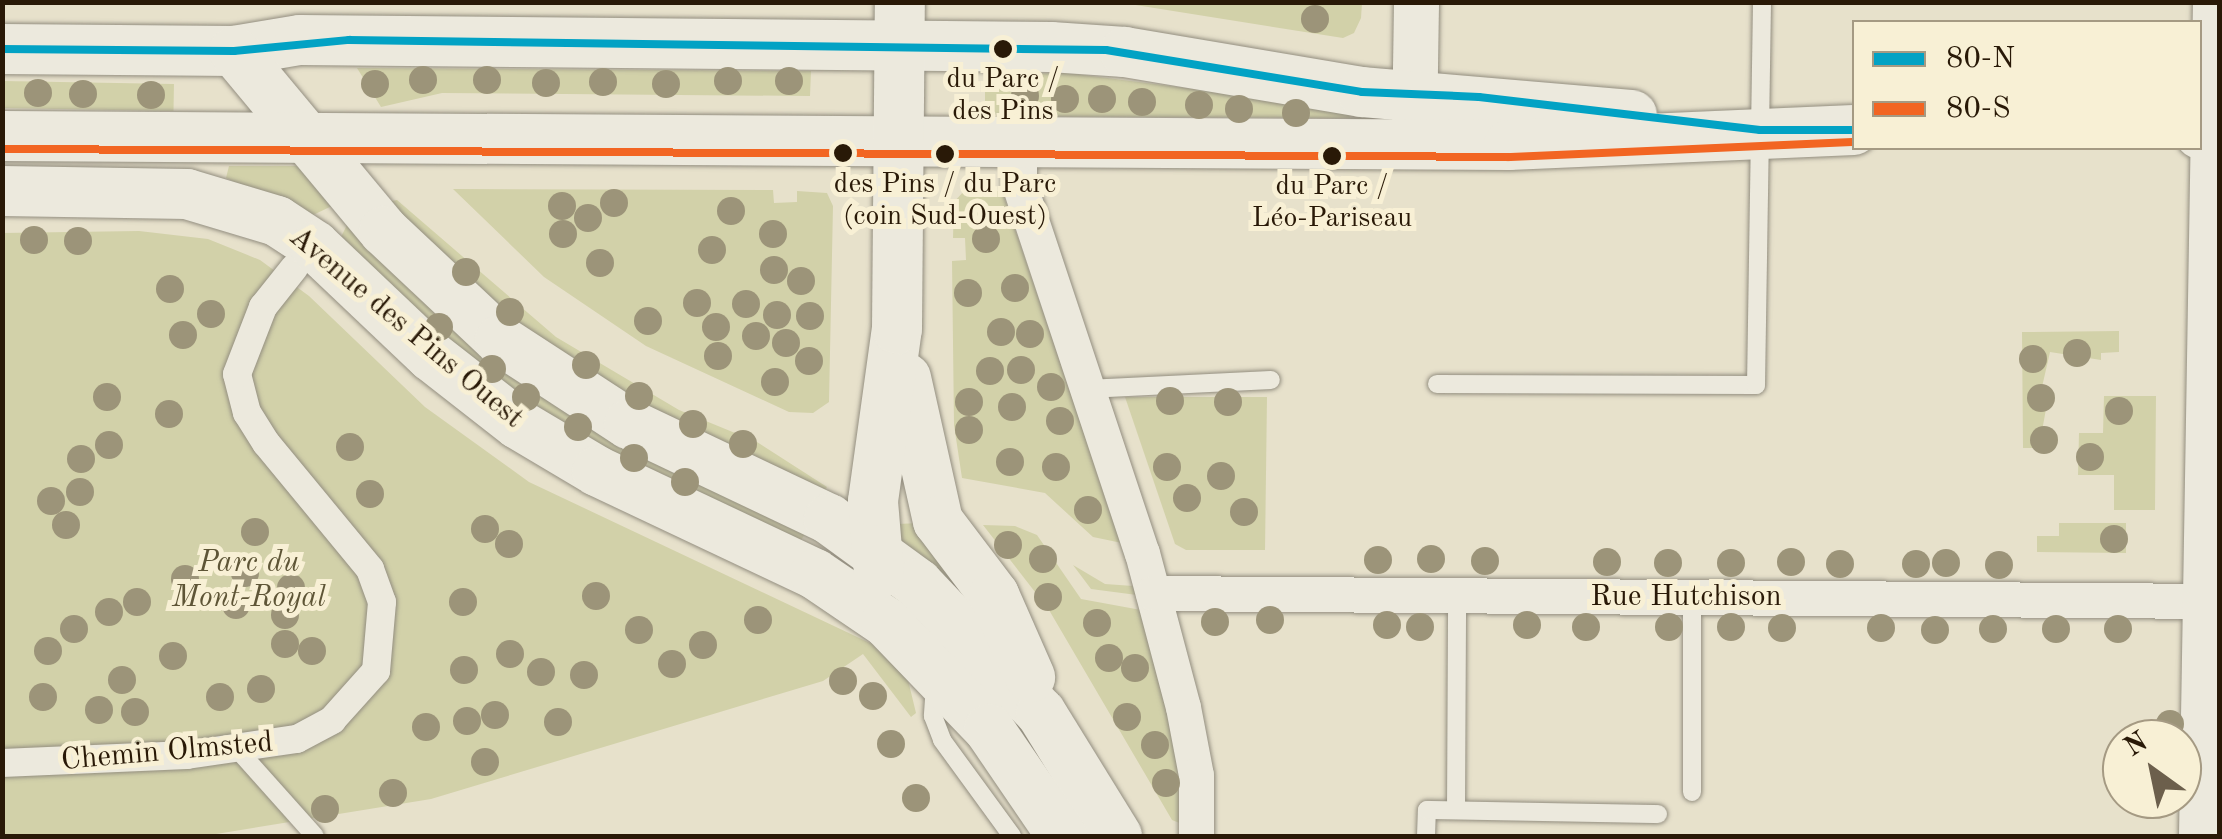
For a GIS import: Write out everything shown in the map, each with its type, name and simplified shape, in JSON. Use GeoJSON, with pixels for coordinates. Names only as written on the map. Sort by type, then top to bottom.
{"type":"FeatureCollection","features":[{"type":"Feature","properties":{"kind":"main road"},"geometry":{"type":"LineString","coordinates":[[2,50],[234,52],[300,40],[900,24],[1106,50],[1415,119]]}},
{"type":"Feature","properties":{"kind":"main road","name":"Avenue des Pins Ouest"},"geometry":{"type":"LineString","coordinates":[[886,622],[873,501],[897,329],[900,24]]}},
{"type":"Feature","properties":{"kind":"main road","name":"Avenue des Pins Ouest"},"geometry":{"type":"LineString","coordinates":[[234,52],[433,281],[521,356],[628,424],[789,499],[876,550],[978,640],[1054,731]]}},
{"type":"Feature","properties":{"kind":"main road"},"geometry":{"type":"LineString","coordinates":[[2,136],[1019,143],[1415,119],[1852,130]]}},
{"type":"Feature","properties":{"kind":"main road","name":"Avenue des Pins Ouest"},"geometry":{"type":"LineString","coordinates":[[2,191],[207,196],[278,221],[304,257],[518,424],[598,471],[816,574],[886,622],[936,670],[1004,748],[1062,836]]}},
{"type":"Feature","properties":{"kind":"main road","name":"Avenue des Pins Ouest"},"geometry":{"type":"LineString","coordinates":[[897,329],[934,512],[994,595],[1054,731],[1117,836]]}},
{"type":"Feature","properties":{"kind":"street"},"geometry":{"type":"LineString","coordinates":[[1415,119],[1416,2]]}},
{"type":"Feature","properties":{"kind":"street"},"geometry":{"type":"LineString","coordinates":[[2202,836],[2213,601],[2211,135],[2215,2]]}},
{"type":"Feature","properties":{"kind":"street"},"geometry":{"type":"LineString","coordinates":[[1019,143],[1019,184],[1153,593],[1192,743],[1196,836]]}},
{"type":"Feature","properties":{"kind":"street","name":"Chemin Olmsted"},"geometry":{"type":"LineString","coordinates":[[2,763],[238,750],[297,739],[332,720],[361,695],[376,672],[383,643],[382,602],[370,569],[266,443],[247,413],[237,374],[253,324],[304,257]]}},
{"type":"Feature","properties":{"kind":"street","name":"Rue Hutchison"},"geometry":{"type":"LineString","coordinates":[[1153,593],[2213,601]]}},
{"type":"Feature","properties":{"kind":"lane"},"geometry":{"type":"LineString","coordinates":[[1436,384],[1756,385],[1762,2]]}},
{"type":"Feature","properties":{"kind":"lane"},"geometry":{"type":"LineString","coordinates":[[1087,389],[1271,380]]}},
{"type":"Feature","properties":{"kind":"lane"},"geometry":{"type":"LineString","coordinates":[[1456,810],[1457,595]]}},
{"type":"Feature","properties":{"kind":"lane"},"geometry":{"type":"LineString","coordinates":[[1692,598],[1692,792]]}},
{"type":"Feature","properties":{"kind":"lane"},"geometry":{"type":"LineString","coordinates":[[936,670],[938,730],[1012,836]]}},
{"type":"Feature","properties":{"kind":"lane"},"geometry":{"type":"LineString","coordinates":[[238,750],[315,836]]}},
{"type":"Feature","properties":{"kind":"lane"},"geometry":{"type":"LineString","coordinates":[[1426,836],[1427,810],[1658,814]]}},
{"type":"Feature","properties":{"kind":"green space"},"geometry":{"type":"Polygon","coordinates":[[[1123,3],[1362,3],[1354,33],[1343,38],[1123,3]]]}},
{"type":"Feature","properties":{"kind":"green space"},"geometry":{"type":"Polygon","coordinates":[[[357,68],[811,71],[810,96],[442,93],[381,107],[357,68]]]}},
{"type":"Feature","properties":{"kind":"green space"},"geometry":{"type":"Polygon","coordinates":[[[1068,73],[1350,109],[1350,118],[985,116],[985,74],[1068,73]]]}},
{"type":"Feature","properties":{"kind":"green space"},"geometry":{"type":"Polygon","coordinates":[[[3,81],[174,84],[174,111],[3,108],[3,81]]]}},
{"type":"Feature","properties":{"kind":"green space"},"geometry":{"type":"Polygon","coordinates":[[[229,166],[302,166],[336,204],[311,216],[226,178],[229,166]]]}},
{"type":"Feature","properties":{"kind":"green space"},"geometry":{"type":"Polygon","coordinates":[[[453,189],[773,190],[774,203],[797,202],[797,191],[827,193],[833,206],[829,402],[813,413],[789,412],[646,346],[544,277],[453,189]]]}},
{"type":"Feature","properties":{"kind":"green space"},"geometry":{"type":"Polygon","coordinates":[[[964,191],[1002,191],[1122,543],[1093,537],[1045,493],[962,478],[954,425],[952,261],[966,260],[965,238],[953,238],[954,202],[964,191]]]}},
{"type":"Feature","properties":{"kind":"green space"},"geometry":{"type":"Polygon","coordinates":[[[397,200],[556,337],[679,410],[757,442],[827,487],[823,493],[690,431],[531,338],[386,202],[397,200]]]}},
{"type":"Feature","properties":{"kind":"green space"},"geometry":{"type":"Polygon","coordinates":[[[348,223],[807,530],[799,544],[563,428],[476,367],[341,237],[348,223]]]}},
{"type":"Feature","properties":{"kind":"green space","name":"Parc du Mont-Royal"},"geometry":{"type":"Polygon","coordinates":[[[139,231],[208,239],[260,260],[309,296],[425,407],[529,482],[872,644],[908,680],[916,713],[911,717],[863,654],[823,681],[431,799],[204,836],[3,836],[2,233],[139,231]]]}},
{"type":"Feature","properties":{"kind":"green space"},"geometry":{"type":"Polygon","coordinates":[[[2119,331],[2119,352],[2101,353],[2101,360],[2050,352],[2042,387],[2050,387],[2042,431],[2050,432],[2050,448],[2023,448],[2022,332],[2119,331]]]}},
{"type":"Feature","properties":{"kind":"green space"},"geometry":{"type":"Polygon","coordinates":[[[2104,396],[2156,396],[2155,510],[2114,510],[2114,475],[2078,475],[2079,433],[2103,433],[2104,396]]]}},
{"type":"Feature","properties":{"kind":"green space"},"geometry":{"type":"Polygon","coordinates":[[[1125,397],[1267,397],[1265,550],[1186,550],[1175,544],[1125,397]]]}},
{"type":"Feature","properties":{"kind":"green space"},"geometry":{"type":"Polygon","coordinates":[[[920,523],[978,609],[899,542],[897,524],[920,523]]]}},
{"type":"Feature","properties":{"kind":"green space"},"geometry":{"type":"Polygon","coordinates":[[[2059,523],[2126,523],[2126,553],[2037,552],[2037,536],[2059,536],[2059,523]]]}},
{"type":"Feature","properties":{"kind":"green space"},"geometry":{"type":"Polygon","coordinates":[[[983,525],[1015,526],[1037,535],[1081,599],[1141,610],[1181,770],[1182,824],[1172,820],[1049,610],[983,525]]]}},
{"type":"Feature","properties":{"kind":"green space"},"geometry":{"type":"Polygon","coordinates":[[[1073,565],[1105,584],[1133,586],[1137,595],[1091,589],[1073,565]]]}},
{"type":"Feature","properties":{"kind":"transit line","name":"80-N"},"geometry":{"type":"LineString","coordinates":[[2,49],[234,51],[349,40],[1106,50],[1362,92],[1479,97],[1760,130],[1852,130]]}},
{"type":"Feature","properties":{"kind":"transit line","name":"80-S"},"geometry":{"type":"LineString","coordinates":[[2,149],[1509,157],[1852,142]]}},
{"type":"Feature","properties":{"kind":"place","name":"du Parc / des Pins"},"geometry":{"type":"Point","coordinates":[1003,49]}},
{"type":"Feature","properties":{"kind":"place","name":"des Pins / du Parc (coin Sud-Ouest)"},"geometry":{"type":"Point","coordinates":[945,154]}},
{"type":"Feature","properties":{"kind":"place","name":"du Parc / Léo-Pariseau"},"geometry":{"type":"Point","coordinates":[1332,156]}}]}
